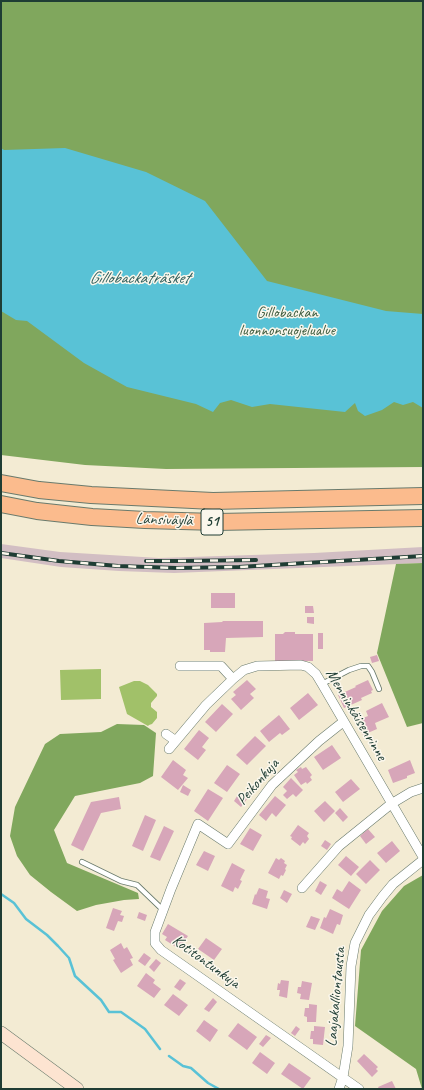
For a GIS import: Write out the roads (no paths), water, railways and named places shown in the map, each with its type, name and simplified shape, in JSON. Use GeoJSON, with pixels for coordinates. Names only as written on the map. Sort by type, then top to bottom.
{"type":"FeatureCollection","features":[{"type":"Feature","properties":{"kind":"highway","name":"Länsiväylä"},"geometry":{"type":"LineString","coordinates":[[1,484],[39,490],[91,495],[212,502],[423,496]]}},
{"type":"Feature","properties":{"kind":"highway","name":"Länsiväylä"},"geometry":{"type":"LineString","coordinates":[[1,504],[68,514],[145,520],[217,522],[423,518]]}},
{"type":"Feature","properties":{"kind":"main road"},"geometry":{"type":"LineString","coordinates":[[1,1033],[77,1089]]}},
{"type":"Feature","properties":{"kind":"street","name":"Menninkäisenrinne"},"geometry":{"type":"LineString","coordinates":[[169,749],[206,705],[244,670],[257,666],[301,665],[308,667],[322,684],[423,857]]}},
{"type":"Feature","properties":{"kind":"street"},"geometry":{"type":"LineString","coordinates":[[180,666],[221,666],[233,679]]}},
{"type":"Feature","properties":{"kind":"street","name":"Peikonkuja"},"geometry":{"type":"LineString","coordinates":[[198,824],[228,844],[272,785],[319,741],[343,722]]}},
{"type":"Feature","properties":{"kind":"street"},"geometry":{"type":"LineString","coordinates":[[166,734],[176,741]]}},
{"type":"Feature","properties":{"kind":"street"},"geometry":{"type":"LineString","coordinates":[[302,888],[338,846],[391,804],[411,792],[423,788]]}},
{"type":"Feature","properties":{"kind":"street","name":"Kotitontunkuja"},"geometry":{"type":"LineString","coordinates":[[198,824],[163,910],[156,932],[156,943],[161,950],[359,1089]]}},
{"type":"Feature","properties":{"kind":"street","name":"Laajakalliontausta"},"geometry":{"type":"LineString","coordinates":[[339,1089],[343,1078],[349,1033],[351,966],[355,944],[369,915],[388,890],[402,876],[423,860]]}},
{"type":"Feature","properties":{"kind":"lane"},"geometry":{"type":"LineString","coordinates":[[322,684],[349,670],[361,666],[368,666],[379,689]]}},
{"type":"Feature","properties":{"kind":"lane"},"geometry":{"type":"LineString","coordinates":[[82,862],[121,881],[137,885],[163,910]]}},
{"type":"Feature","properties":{"kind":"water","name":"Gillobackaträsket"},"geometry":{"type":"Polygon","coordinates":[[[1,148],[4,150],[65,148],[146,172],[205,201],[267,281],[386,311],[423,314],[423,408],[413,402],[403,405],[394,402],[382,410],[365,416],[358,411],[355,403],[345,412],[270,404],[252,407],[231,400],[220,403],[213,412],[196,404],[127,387],[84,363],[27,321],[16,320],[1,311],[1,148]]]}},
{"type":"Feature","properties":{"kind":"waterway"},"geometry":{"type":"LineString","coordinates":[[1,894],[14,903],[26,919],[47,935],[69,958],[75,976],[101,1000],[109,1012],[121,1012],[145,1029],[160,1049]]}},
{"type":"Feature","properties":{"kind":"waterway"},"geometry":{"type":"LineString","coordinates":[[169,1056],[183,1066],[191,1068],[208,1083],[219,1089]]}},
{"type":"Feature","properties":{"kind":"railway"},"geometry":{"type":"LineString","coordinates":[[1,553],[59,561],[118,566],[176,568],[239,567],[423,556]]}},
{"type":"Feature","properties":{"kind":"railway"},"geometry":{"type":"LineString","coordinates":[[146,561],[256,560]]}},
{"type":"Feature","properties":{"kind":"park label","name":"Gillobackan luonnonsuojelualue"},"geometry":{"type":"Point","coordinates":[287,322]}}]}
